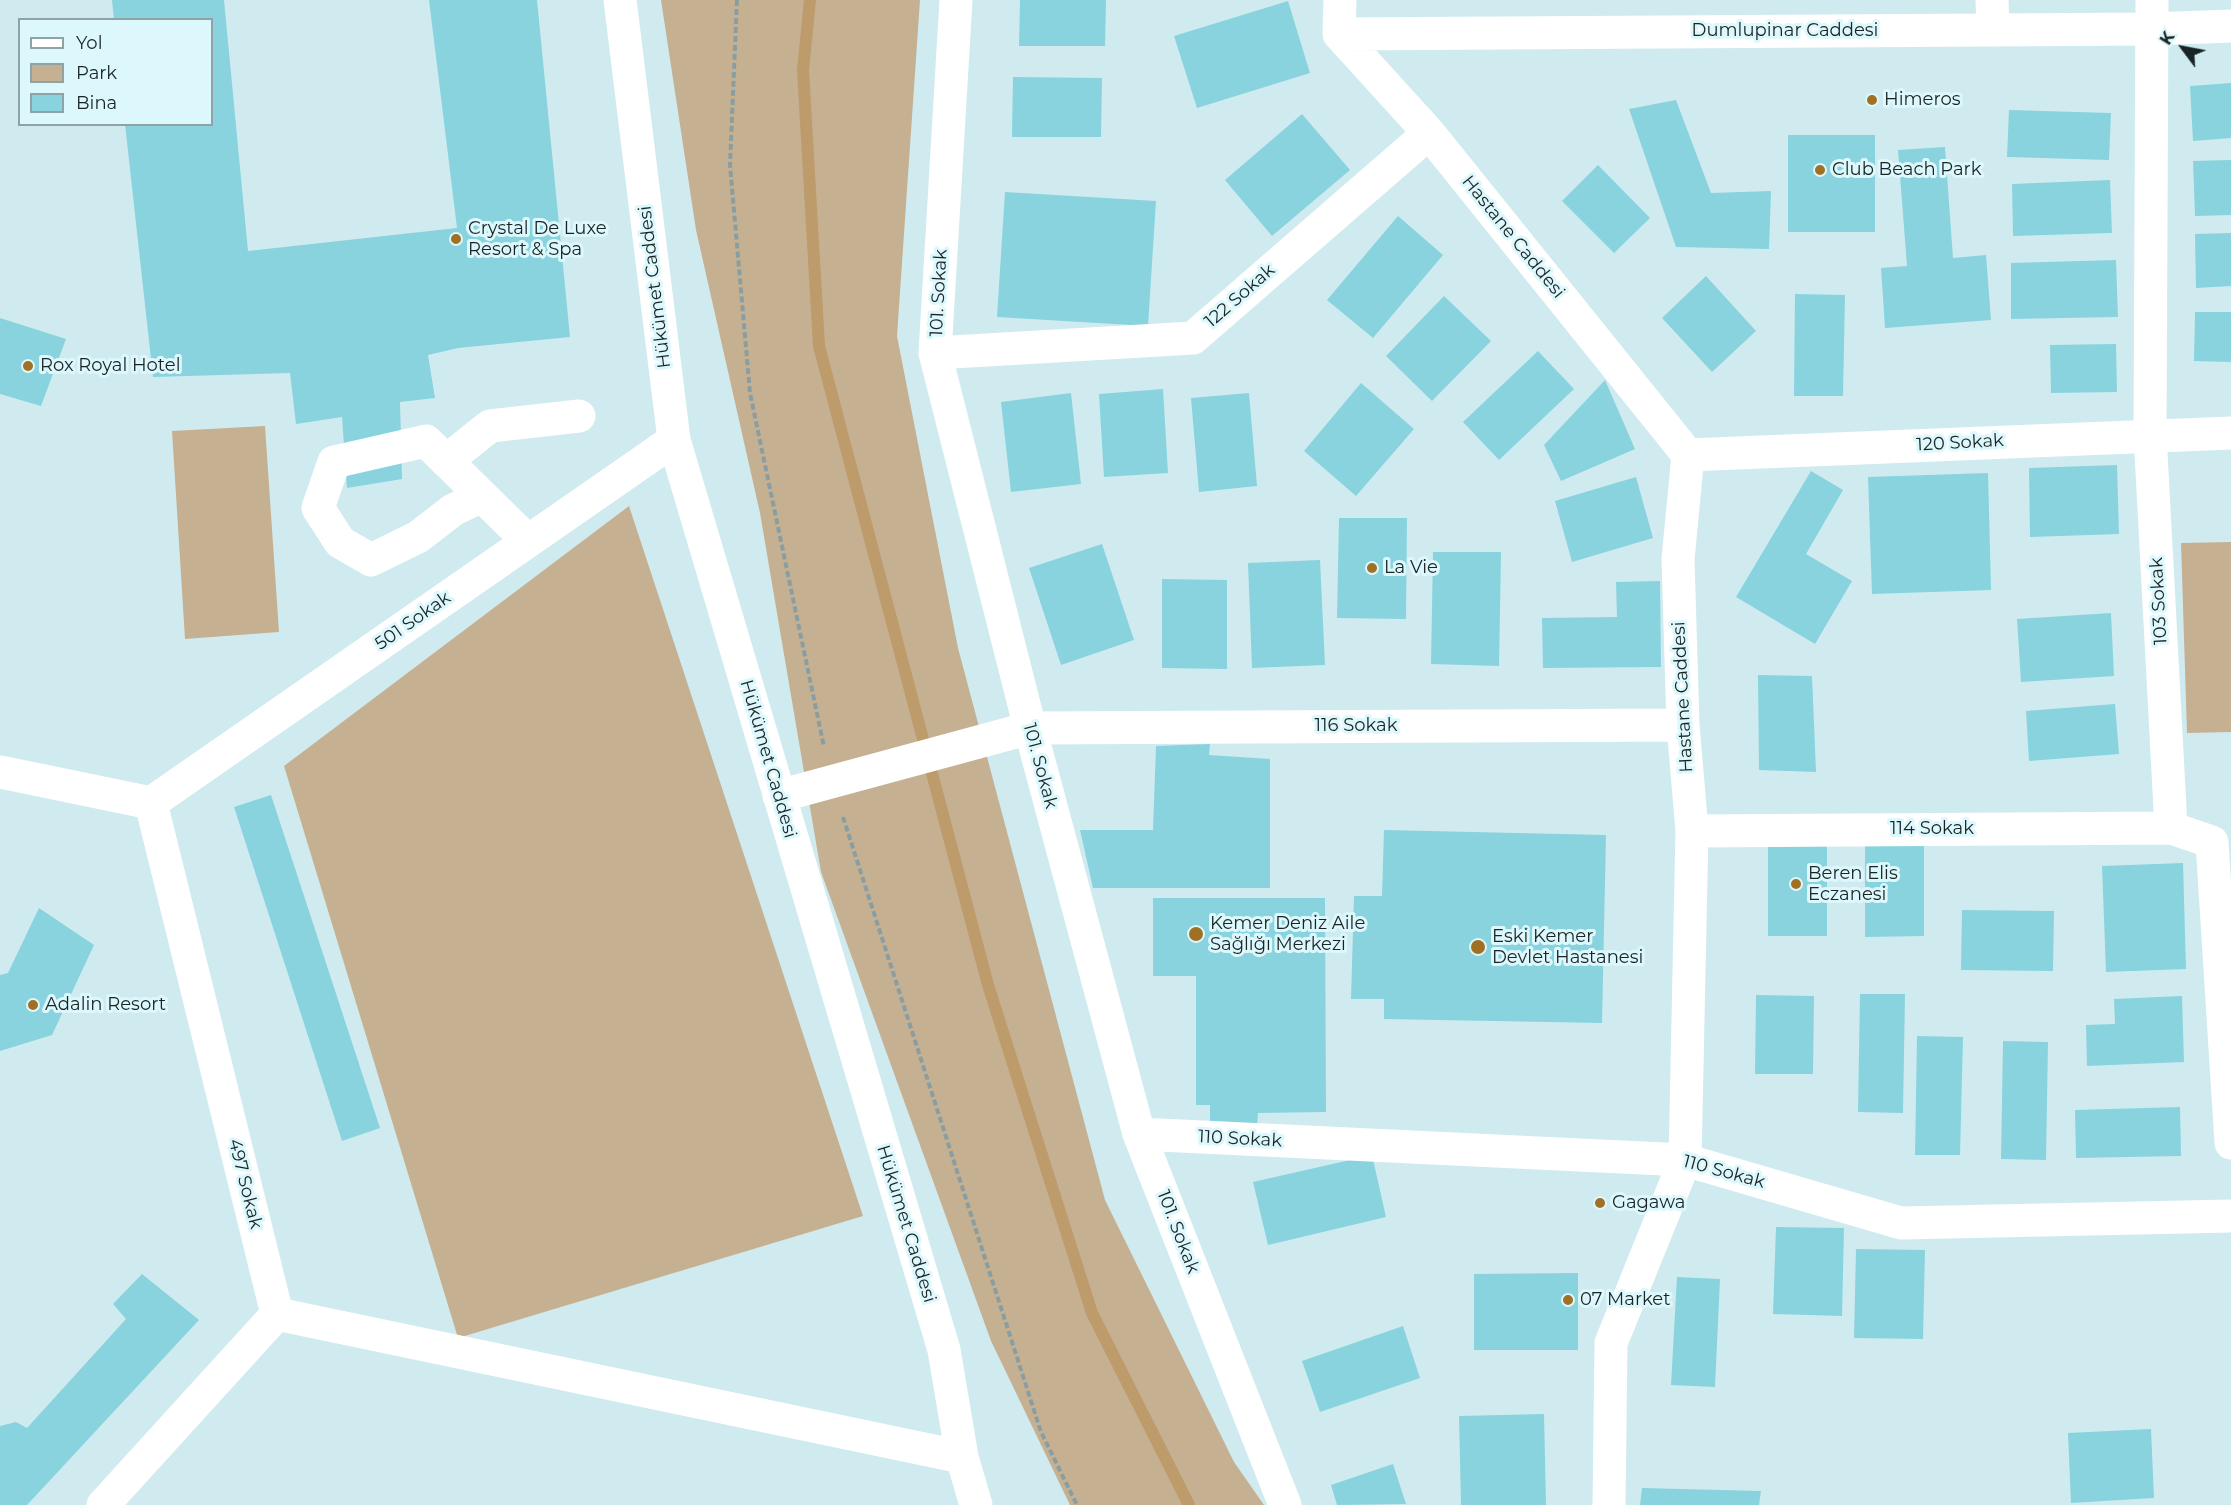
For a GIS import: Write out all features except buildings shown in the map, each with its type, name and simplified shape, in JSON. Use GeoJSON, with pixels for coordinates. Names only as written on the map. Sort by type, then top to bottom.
{"type":"FeatureCollection","features":[{"type":"Feature","properties":{"kind":"street","name":"Hükümet Caddesi"},"geometry":{"type":"LineString","coordinates":[[620,0],[674,440],[944,1350],[962,1457],[976,1505]]}},
{"type":"Feature","properties":{"kind":"street","name":"101. Sokak"},"geometry":{"type":"LineString","coordinates":[[956,0],[935,353],[1030,728],[1139,1134],[1285,1505]]}},
{"type":"Feature","properties":{"kind":"street"},"geometry":{"type":"LineString","coordinates":[[1339,34],[1340,0]]}},
{"type":"Feature","properties":{"kind":"street","name":"Dumlupinar Caddesi"},"geometry":{"type":"LineString","coordinates":[[1339,34],[1993,15],[2151,15],[2231,26]]}},
{"type":"Feature","properties":{"kind":"street","name":"103 Sokak"},"geometry":{"type":"LineString","coordinates":[[2151,15],[2150,434],[2171,828]]}},
{"type":"Feature","properties":{"kind":"street","name":"Hastane Caddesi"},"geometry":{"type":"LineString","coordinates":[[1339,34],[1429,134],[1688,455],[1678,559],[1683,725],[1692,831],[1685,1160],[1611,1343],[1609,1505]]}},
{"type":"Feature","properties":{"kind":"street","name":"122 Sokak"},"geometry":{"type":"LineString","coordinates":[[935,353],[1193,338],[1429,134]]}},
{"type":"Feature","properties":{"kind":"street"},"geometry":{"type":"LineString","coordinates":[[446,461],[490,426],[579,416]]}},
{"type":"Feature","properties":{"kind":"street","name":"120 Sokak"},"geometry":{"type":"LineString","coordinates":[[1688,455],[2150,434],[2231,433]]}},
{"type":"Feature","properties":{"kind":"street","name":"501 Sokak"},"geometry":{"type":"LineString","coordinates":[[151,803],[674,440]]}},
{"type":"Feature","properties":{"kind":"street"},"geometry":{"type":"LineString","coordinates":[[482,496],[453,510],[418,537],[370,560],[340,542],[318,508],[334,462],[426,441],[528,541]]}},
{"type":"Feature","properties":{"kind":"street","name":"116 Sokak"},"geometry":{"type":"LineString","coordinates":[[778,796],[1030,728],[1683,725]]}},
{"type":"Feature","properties":{"kind":"street"},"geometry":{"type":"LineString","coordinates":[[0,772],[151,803]]}},
{"type":"Feature","properties":{"kind":"street","name":"497 Sokak"},"geometry":{"type":"LineString","coordinates":[[151,803],[277,1314]]}},
{"type":"Feature","properties":{"kind":"street"},"geometry":{"type":"LineString","coordinates":[[2171,828],[2212,842],[2231,1143]]}},
{"type":"Feature","properties":{"kind":"street","name":"114 Sokak"},"geometry":{"type":"LineString","coordinates":[[1692,831],[2171,828]]}},
{"type":"Feature","properties":{"kind":"street","name":"110 Sokak"},"geometry":{"type":"LineString","coordinates":[[1139,1134],[1685,1160],[1901,1223],[2231,1216]]}},
{"type":"Feature","properties":{"kind":"street"},"geometry":{"type":"LineString","coordinates":[[103,1505],[277,1314],[962,1457]]}},
{"type":"Feature","properties":{"kind":"green space"},"geometry":{"type":"Polygon","coordinates":[[[661,0],[920,0],[897,336],[958,648],[1105,1200],[1234,1462],[1264,1505],[1070,1505],[991,1341],[821,872],[760,513],[696,230],[661,0]]]}},
{"type":"Feature","properties":{"kind":"green space"},"geometry":{"type":"Polygon","coordinates":[[[265,426],[279,632],[185,639],[172,431],[265,426]]]}},
{"type":"Feature","properties":{"kind":"green space"},"geometry":{"type":"Polygon","coordinates":[[[629,506],[863,1216],[458,1338],[284,766],[629,506]]]}},
{"type":"Feature","properties":{"kind":"green space"},"geometry":{"type":"Polygon","coordinates":[[[2231,542],[2231,732],[2187,733],[2181,543],[2231,542]]]}},
{"type":"Feature","properties":{"kind":"waterway"},"geometry":{"type":"LineString","coordinates":[[810,0],[803,70],[819,346],[988,985],[1092,1313],[1189,1505]]}},
{"type":"Feature","properties":{"kind":"place","name":"Himeros"},"geometry":{"type":"Point","coordinates":[1872,100]}},
{"type":"Feature","properties":{"kind":"place","name":"Club Beach Park"},"geometry":{"type":"Point","coordinates":[1820,170]}},
{"type":"Feature","properties":{"kind":"place","name":"Crystal De Luxe Resort & Spa"},"geometry":{"type":"Point","coordinates":[456,239]}},
{"type":"Feature","properties":{"kind":"place","name":"Rox Royal Hotel"},"geometry":{"type":"Point","coordinates":[28,366]}},
{"type":"Feature","properties":{"kind":"place","name":"La Vie"},"geometry":{"type":"Point","coordinates":[1372,568]}},
{"type":"Feature","properties":{"kind":"place","name":"Beren Elis Eczanesi"},"geometry":{"type":"Point","coordinates":[1796,884]}},
{"type":"Feature","properties":{"kind":"place","name":"Kemer Deniz Aile Sağlığı Merkezi"},"geometry":{"type":"Point","coordinates":[1196,934]}},
{"type":"Feature","properties":{"kind":"place","name":"Eski Kemer Devlet Hastanesi"},"geometry":{"type":"Point","coordinates":[1478,947]}},
{"type":"Feature","properties":{"kind":"place","name":"Adalin Resort"},"geometry":{"type":"Point","coordinates":[33,1005]}},
{"type":"Feature","properties":{"kind":"place","name":"Gagawa"},"geometry":{"type":"Point","coordinates":[1600,1203]}},
{"type":"Feature","properties":{"kind":"place","name":"07 Market"},"geometry":{"type":"Point","coordinates":[1568,1300]}}]}
